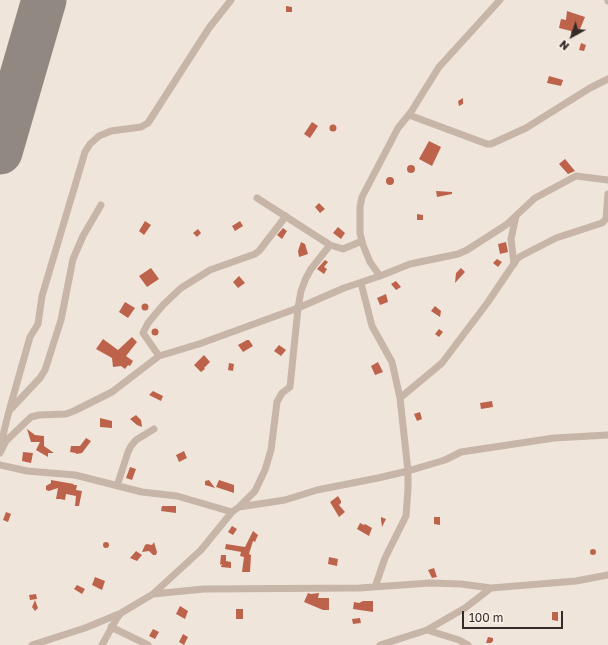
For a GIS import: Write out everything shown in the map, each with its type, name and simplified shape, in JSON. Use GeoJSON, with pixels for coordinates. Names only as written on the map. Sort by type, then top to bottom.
{"type":"FeatureCollection","features":[{"type":"Feature","properties":{"kind":"street"},"geometry":{"type":"LineString","coordinates":[[1,450],[9,411],[30,337],[38,324],[42,296],[85,152],[90,144],[99,136],[111,131],[141,127],[148,123],[209,28],[232,0]]}},
{"type":"Feature","properties":{"kind":"street"},"geometry":{"type":"LineString","coordinates":[[380,276],[370,262],[360,233],[360,207],[362,197],[398,128],[409,115],[445,60],[500,0]]}},
{"type":"Feature","properties":{"kind":"street"},"geometry":{"type":"LineString","coordinates":[[409,115],[487,144],[491,144],[526,128],[590,88],[608,79]]}},
{"type":"Feature","properties":{"kind":"street"},"geometry":{"type":"LineString","coordinates":[[1,450],[6,441],[31,417],[66,414],[74,411],[112,392],[159,356],[199,344],[418,262],[458,254],[499,230],[536,198],[576,176],[608,180]]}},
{"type":"Feature","properties":{"kind":"street"},"geometry":{"type":"LineString","coordinates":[[400,398],[442,363],[488,302],[514,264],[522,256],[547,242],[602,224],[606,219],[608,194]]}},
{"type":"Feature","properties":{"kind":"street"},"geometry":{"type":"LineString","coordinates":[[257,198],[330,245],[343,249],[362,241]]}},
{"type":"Feature","properties":{"kind":"street"},"geometry":{"type":"LineString","coordinates":[[9,411],[40,378],[45,370],[61,320],[73,259],[83,236],[100,205]]}},
{"type":"Feature","properties":{"kind":"street"},"geometry":{"type":"LineString","coordinates":[[159,356],[143,333],[148,323],[163,305],[181,288],[210,270],[255,254],[286,216]]}},
{"type":"Feature","properties":{"kind":"street"},"geometry":{"type":"LineString","coordinates":[[514,264],[511,239],[516,216]]}},
{"type":"Feature","properties":{"kind":"street"},"geometry":{"type":"LineString","coordinates":[[32,645],[85,628],[121,613],[153,594],[200,550],[235,510],[255,491],[259,485],[272,450],[277,402],[282,393],[290,387],[298,308],[306,278],[311,269],[330,245]]}},
{"type":"Feature","properties":{"kind":"street"},"geometry":{"type":"LineString","coordinates":[[362,282],[372,326],[392,362],[400,398],[408,471],[406,516],[385,558],[375,586]]}},
{"type":"Feature","properties":{"kind":"street"},"geometry":{"type":"LineString","coordinates":[[117,486],[131,446],[136,440],[154,429]]}},
{"type":"Feature","properties":{"kind":"street"},"geometry":{"type":"LineString","coordinates":[[0,465],[27,471],[75,475],[142,492],[177,496],[235,510],[285,500],[317,490],[408,471],[445,460],[461,452],[554,438],[608,435]]}},
{"type":"Feature","properties":{"kind":"street"},"geometry":{"type":"LineString","coordinates":[[153,594],[204,588],[359,588],[430,583],[461,584],[491,588],[576,581],[606,574]]}},
{"type":"Feature","properties":{"kind":"street"},"geometry":{"type":"LineString","coordinates":[[380,645],[427,630],[464,608],[491,588]]}},
{"type":"Feature","properties":{"kind":"street"},"geometry":{"type":"LineString","coordinates":[[102,645],[121,613]]}},
{"type":"Feature","properties":{"kind":"street"},"geometry":{"type":"LineString","coordinates":[[112,628],[148,645]]}},
{"type":"Feature","properties":{"kind":"street"},"geometry":{"type":"LineString","coordinates":[[427,630],[459,640],[468,645]]}},
{"type":"Feature","properties":{"kind":"building"},"geometry":{"type":"Polygon","coordinates":[[[286,6],[292,7],[292,12],[286,12],[286,6]]]}},
{"type":"Feature","properties":{"kind":"building"},"geometry":{"type":"Polygon","coordinates":[[[567,11],[585,17],[578,34],[559,28],[561,19],[566,20],[567,11]]]}},
{"type":"Feature","properties":{"kind":"building"},"geometry":{"type":"Polygon","coordinates":[[[581,43],[586,45],[584,51],[579,50],[581,43]]]}},
{"type":"Feature","properties":{"kind":"building"},"geometry":{"type":"Polygon","coordinates":[[[549,76],[563,80],[561,86],[547,83],[549,76]]]}},
{"type":"Feature","properties":{"kind":"building"},"geometry":{"type":"Polygon","coordinates":[[[463,98],[463,104],[459,106],[458,101],[463,98]]]}},
{"type":"Feature","properties":{"kind":"building"},"geometry":{"type":"Polygon","coordinates":[[[312,122],[318,126],[310,138],[304,134],[312,122]]]}},
{"type":"Feature","properties":{"kind":"building"},"geometry":{"type":"Polygon","coordinates":[[[333,124],[336,125],[336,131],[333,132],[330,131],[329,128],[330,125],[333,124]]]}},
{"type":"Feature","properties":{"kind":"building"},"geometry":{"type":"Polygon","coordinates":[[[429,141],[441,147],[432,166],[419,159],[429,141]]]}},
{"type":"Feature","properties":{"kind":"building"},"geometry":{"type":"Polygon","coordinates":[[[565,159],[575,171],[568,174],[559,164],[565,159]]]}},
{"type":"Feature","properties":{"kind":"building"},"geometry":{"type":"Polygon","coordinates":[[[411,165],[414,166],[414,172],[411,173],[408,172],[407,169],[408,166],[411,165]]]}},
{"type":"Feature","properties":{"kind":"building"},"geometry":{"type":"Polygon","coordinates":[[[388,177],[392,177],[394,181],[392,185],[388,185],[386,183],[386,179],[388,177]]]}},
{"type":"Feature","properties":{"kind":"building"},"geometry":{"type":"Polygon","coordinates":[[[436,191],[452,192],[452,194],[437,197],[436,191]]]}},
{"type":"Feature","properties":{"kind":"building"},"geometry":{"type":"Polygon","coordinates":[[[319,203],[325,209],[320,213],[315,207],[319,203]]]}},
{"type":"Feature","properties":{"kind":"building"},"geometry":{"type":"Polygon","coordinates":[[[417,214],[423,215],[423,220],[417,220],[417,214]]]}},
{"type":"Feature","properties":{"kind":"building"},"geometry":{"type":"Polygon","coordinates":[[[145,221],[151,225],[144,235],[139,231],[145,221]]]}},
{"type":"Feature","properties":{"kind":"building"},"geometry":{"type":"Polygon","coordinates":[[[240,221],[243,226],[235,231],[232,226],[240,221]]]}},
{"type":"Feature","properties":{"kind":"building"},"geometry":{"type":"Polygon","coordinates":[[[338,227],[345,233],[341,239],[333,233],[338,227]]]}},
{"type":"Feature","properties":{"kind":"building"},"geometry":{"type":"Polygon","coordinates":[[[283,228],[287,231],[282,239],[277,235],[283,228]]]}},
{"type":"Feature","properties":{"kind":"building"},"geometry":{"type":"Polygon","coordinates":[[[198,229],[201,233],[197,237],[193,233],[198,229]]]}},
{"type":"Feature","properties":{"kind":"building"},"geometry":{"type":"Polygon","coordinates":[[[301,242],[305,244],[308,254],[299,257],[298,251],[301,242]]]}},
{"type":"Feature","properties":{"kind":"building"},"geometry":{"type":"Polygon","coordinates":[[[506,242],[508,252],[500,254],[498,244],[506,242]]]}},
{"type":"Feature","properties":{"kind":"building"},"geometry":{"type":"Polygon","coordinates":[[[497,259],[502,262],[498,267],[493,263],[497,259]]]}},
{"type":"Feature","properties":{"kind":"building"},"geometry":{"type":"Polygon","coordinates":[[[325,260],[328,262],[324,267],[327,269],[324,274],[317,269],[325,260]]]}},
{"type":"Feature","properties":{"kind":"building"},"geometry":{"type":"Polygon","coordinates":[[[151,268],[159,279],[147,287],[139,276],[151,268]]]}},
{"type":"Feature","properties":{"kind":"building"},"geometry":{"type":"Polygon","coordinates":[[[461,268],[465,272],[455,283],[456,273],[461,268]]]}},
{"type":"Feature","properties":{"kind":"building"},"geometry":{"type":"Polygon","coordinates":[[[239,276],[245,283],[238,288],[233,282],[239,276]]]}},
{"type":"Feature","properties":{"kind":"building"},"geometry":{"type":"Polygon","coordinates":[[[396,281],[401,287],[396,290],[391,284],[396,281]]]}},
{"type":"Feature","properties":{"kind":"building"},"geometry":{"type":"Polygon","coordinates":[[[386,294],[388,302],[380,305],[377,298],[386,294]]]}},
{"type":"Feature","properties":{"kind":"building"},"geometry":{"type":"Polygon","coordinates":[[[125,302],[135,308],[128,318],[119,312],[125,302]]]}},
{"type":"Feature","properties":{"kind":"building"},"geometry":{"type":"Polygon","coordinates":[[[145,304],[148,307],[145,310],[142,307],[145,304]]]}},
{"type":"Feature","properties":{"kind":"building"},"geometry":{"type":"Polygon","coordinates":[[[435,306],[441,311],[440,317],[431,311],[435,306]]]}},
{"type":"Feature","properties":{"kind":"building"},"geometry":{"type":"Polygon","coordinates":[[[155,329],[158,332],[155,335],[152,332],[155,329]]]}},
{"type":"Feature","properties":{"kind":"building"},"geometry":{"type":"Polygon","coordinates":[[[439,329],[443,332],[439,337],[435,334],[439,329]]]}},
{"type":"Feature","properties":{"kind":"building"},"geometry":{"type":"Polygon","coordinates":[[[132,337],[137,342],[126,356],[133,361],[130,366],[128,365],[125,369],[121,366],[113,367],[112,358],[96,349],[103,339],[118,350],[132,337]]]}},
{"type":"Feature","properties":{"kind":"building"},"geometry":{"type":"Polygon","coordinates":[[[249,340],[253,346],[243,352],[238,345],[249,340]]]}},
{"type":"Feature","properties":{"kind":"building"},"geometry":{"type":"Polygon","coordinates":[[[279,345],[286,350],[281,356],[274,351],[279,345]]]}},
{"type":"Feature","properties":{"kind":"building"},"geometry":{"type":"Polygon","coordinates":[[[204,355],[210,362],[201,372],[194,365],[204,355]]]}},
{"type":"Feature","properties":{"kind":"building"},"geometry":{"type":"Polygon","coordinates":[[[378,362],[383,372],[375,375],[371,366],[378,362]]]}},
{"type":"Feature","properties":{"kind":"building"},"geometry":{"type":"Polygon","coordinates":[[[229,363],[234,364],[233,371],[228,370],[229,363]]]}},
{"type":"Feature","properties":{"kind":"building"},"geometry":{"type":"Polygon","coordinates":[[[153,391],[163,396],[161,401],[149,395],[153,391]]]}},
{"type":"Feature","properties":{"kind":"building"},"geometry":{"type":"Polygon","coordinates":[[[492,401],[493,407],[481,409],[480,403],[492,401]]]}},
{"type":"Feature","properties":{"kind":"building"},"geometry":{"type":"Polygon","coordinates":[[[420,412],[422,419],[417,421],[414,414],[420,412]]]}},
{"type":"Feature","properties":{"kind":"building"},"geometry":{"type":"Polygon","coordinates":[[[136,415],[141,420],[142,427],[130,419],[136,415]]]}},
{"type":"Feature","properties":{"kind":"building"},"geometry":{"type":"Polygon","coordinates":[[[100,418],[112,421],[112,428],[100,427],[100,418]]]}},
{"type":"Feature","properties":{"kind":"building"},"geometry":{"type":"Polygon","coordinates":[[[27,429],[35,435],[44,436],[44,446],[54,453],[48,453],[48,457],[36,450],[40,442],[31,442],[27,429]]]}},
{"type":"Feature","properties":{"kind":"building"},"geometry":{"type":"Polygon","coordinates":[[[86,438],[91,441],[82,453],[76,454],[70,452],[71,446],[80,446],[86,438]]]}},
{"type":"Feature","properties":{"kind":"building"},"geometry":{"type":"Polygon","coordinates":[[[184,451],[187,458],[179,462],[176,455],[184,451]]]}},
{"type":"Feature","properties":{"kind":"building"},"geometry":{"type":"Polygon","coordinates":[[[23,452],[33,453],[31,463],[22,461],[23,452]]]}},
{"type":"Feature","properties":{"kind":"building"},"geometry":{"type":"Polygon","coordinates":[[[130,467],[136,469],[132,480],[126,478],[130,467]]]}},
{"type":"Feature","properties":{"kind":"building"},"geometry":{"type":"Polygon","coordinates":[[[51,480],[77,485],[76,490],[82,491],[79,506],[75,506],[76,496],[66,494],[65,500],[56,499],[58,488],[49,491],[46,490],[46,486],[51,483],[51,480]]]}},
{"type":"Feature","properties":{"kind":"building"},"geometry":{"type":"Polygon","coordinates":[[[209,480],[215,488],[205,485],[205,481],[209,480]]]}},
{"type":"Feature","properties":{"kind":"building"},"geometry":{"type":"Polygon","coordinates":[[[219,480],[234,485],[234,493],[216,487],[219,480]]]}},
{"type":"Feature","properties":{"kind":"building"},"geometry":{"type":"Polygon","coordinates":[[[338,496],[341,501],[339,505],[345,512],[339,517],[330,502],[338,496]]]}},
{"type":"Feature","properties":{"kind":"building"},"geometry":{"type":"Polygon","coordinates":[[[162,506],[176,506],[176,513],[161,511],[162,506]]]}},
{"type":"Feature","properties":{"kind":"building"},"geometry":{"type":"Polygon","coordinates":[[[6,512],[11,514],[8,522],[3,520],[6,512]]]}},
{"type":"Feature","properties":{"kind":"building"},"geometry":{"type":"Polygon","coordinates":[[[381,517],[386,519],[382,527],[381,520],[381,517]]]}},
{"type":"Feature","properties":{"kind":"building"},"geometry":{"type":"Polygon","coordinates":[[[434,517],[440,517],[440,525],[434,524],[434,517]]]}},
{"type":"Feature","properties":{"kind":"building"},"geometry":{"type":"Polygon","coordinates":[[[360,523],[372,528],[369,536],[357,529],[360,523]]]}},
{"type":"Feature","properties":{"kind":"building"},"geometry":{"type":"Polygon","coordinates":[[[232,526],[237,529],[233,535],[228,532],[232,526]]]}},
{"type":"Feature","properties":{"kind":"building"},"geometry":{"type":"Polygon","coordinates":[[[253,531],[258,535],[255,542],[253,541],[249,554],[251,555],[250,572],[242,572],[244,557],[240,556],[241,552],[225,549],[226,544],[245,547],[253,531]]]}},
{"type":"Feature","properties":{"kind":"building"},"geometry":{"type":"Polygon","coordinates":[[[106,542],[109,545],[106,548],[103,545],[106,542]]]}},
{"type":"Feature","properties":{"kind":"building"},"geometry":{"type":"Polygon","coordinates":[[[154,542],[157,552],[156,555],[153,555],[149,551],[142,552],[145,545],[152,545],[154,542]]]}},
{"type":"Feature","properties":{"kind":"building"},"geometry":{"type":"Polygon","coordinates":[[[593,549],[596,552],[593,555],[590,552],[593,549]]]}},
{"type":"Feature","properties":{"kind":"building"},"geometry":{"type":"Polygon","coordinates":[[[136,551],[142,555],[137,561],[130,558],[136,551]]]}},
{"type":"Feature","properties":{"kind":"building"},"geometry":{"type":"Polygon","coordinates":[[[221,555],[226,555],[226,561],[231,562],[231,568],[221,567],[221,555]]]}},
{"type":"Feature","properties":{"kind":"building"},"geometry":{"type":"Polygon","coordinates":[[[329,557],[338,559],[337,566],[328,564],[329,557]]]}},
{"type":"Feature","properties":{"kind":"building"},"geometry":{"type":"Polygon","coordinates":[[[434,568],[437,577],[432,578],[428,570],[434,568]]]}},
{"type":"Feature","properties":{"kind":"building"},"geometry":{"type":"Polygon","coordinates":[[[95,577],[105,581],[102,590],[92,585],[95,577]]]}},
{"type":"Feature","properties":{"kind":"building"},"geometry":{"type":"Polygon","coordinates":[[[77,585],[85,589],[82,594],[74,589],[77,585]]]}},
{"type":"Feature","properties":{"kind":"building"},"geometry":{"type":"Polygon","coordinates":[[[308,593],[319,593],[318,598],[329,598],[329,610],[323,610],[304,602],[308,593]]]}},
{"type":"Feature","properties":{"kind":"building"},"geometry":{"type":"Polygon","coordinates":[[[36,594],[37,599],[30,600],[29,595],[36,594]]]}},
{"type":"Feature","properties":{"kind":"building"},"geometry":{"type":"Polygon","coordinates":[[[35,600],[38,608],[35,611],[32,607],[35,600]]]}},
{"type":"Feature","properties":{"kind":"building"},"geometry":{"type":"Polygon","coordinates":[[[363,601],[373,601],[373,612],[353,609],[354,602],[359,603],[363,601]]]}},
{"type":"Feature","properties":{"kind":"building"},"geometry":{"type":"Polygon","coordinates":[[[180,606],[188,611],[185,619],[176,614],[180,606]]]}},
{"type":"Feature","properties":{"kind":"building"},"geometry":{"type":"Polygon","coordinates":[[[236,609],[243,609],[243,619],[236,619],[236,609]]]}},
{"type":"Feature","properties":{"kind":"building"},"geometry":{"type":"Polygon","coordinates":[[[552,612],[558,612],[558,621],[552,620],[552,612]]]}},
{"type":"Feature","properties":{"kind":"building"},"geometry":{"type":"Polygon","coordinates":[[[360,618],[361,623],[353,624],[352,619],[360,618]]]}},
{"type":"Feature","properties":{"kind":"building"},"geometry":{"type":"Polygon","coordinates":[[[153,629],[159,632],[155,639],[149,636],[153,629]]]}},
{"type":"Feature","properties":{"kind":"building"},"geometry":{"type":"Polygon","coordinates":[[[183,634],[188,637],[184,645],[179,642],[183,634]]]}},
{"type":"Feature","properties":{"kind":"building"},"geometry":{"type":"Polygon","coordinates":[[[488,637],[493,638],[491,643],[486,643],[488,637]]]}},
{"type":"Feature","properties":{"kind":"runway"},"geometry":{"type":"LineString","coordinates":[[0,152],[44,0]]}}]}
